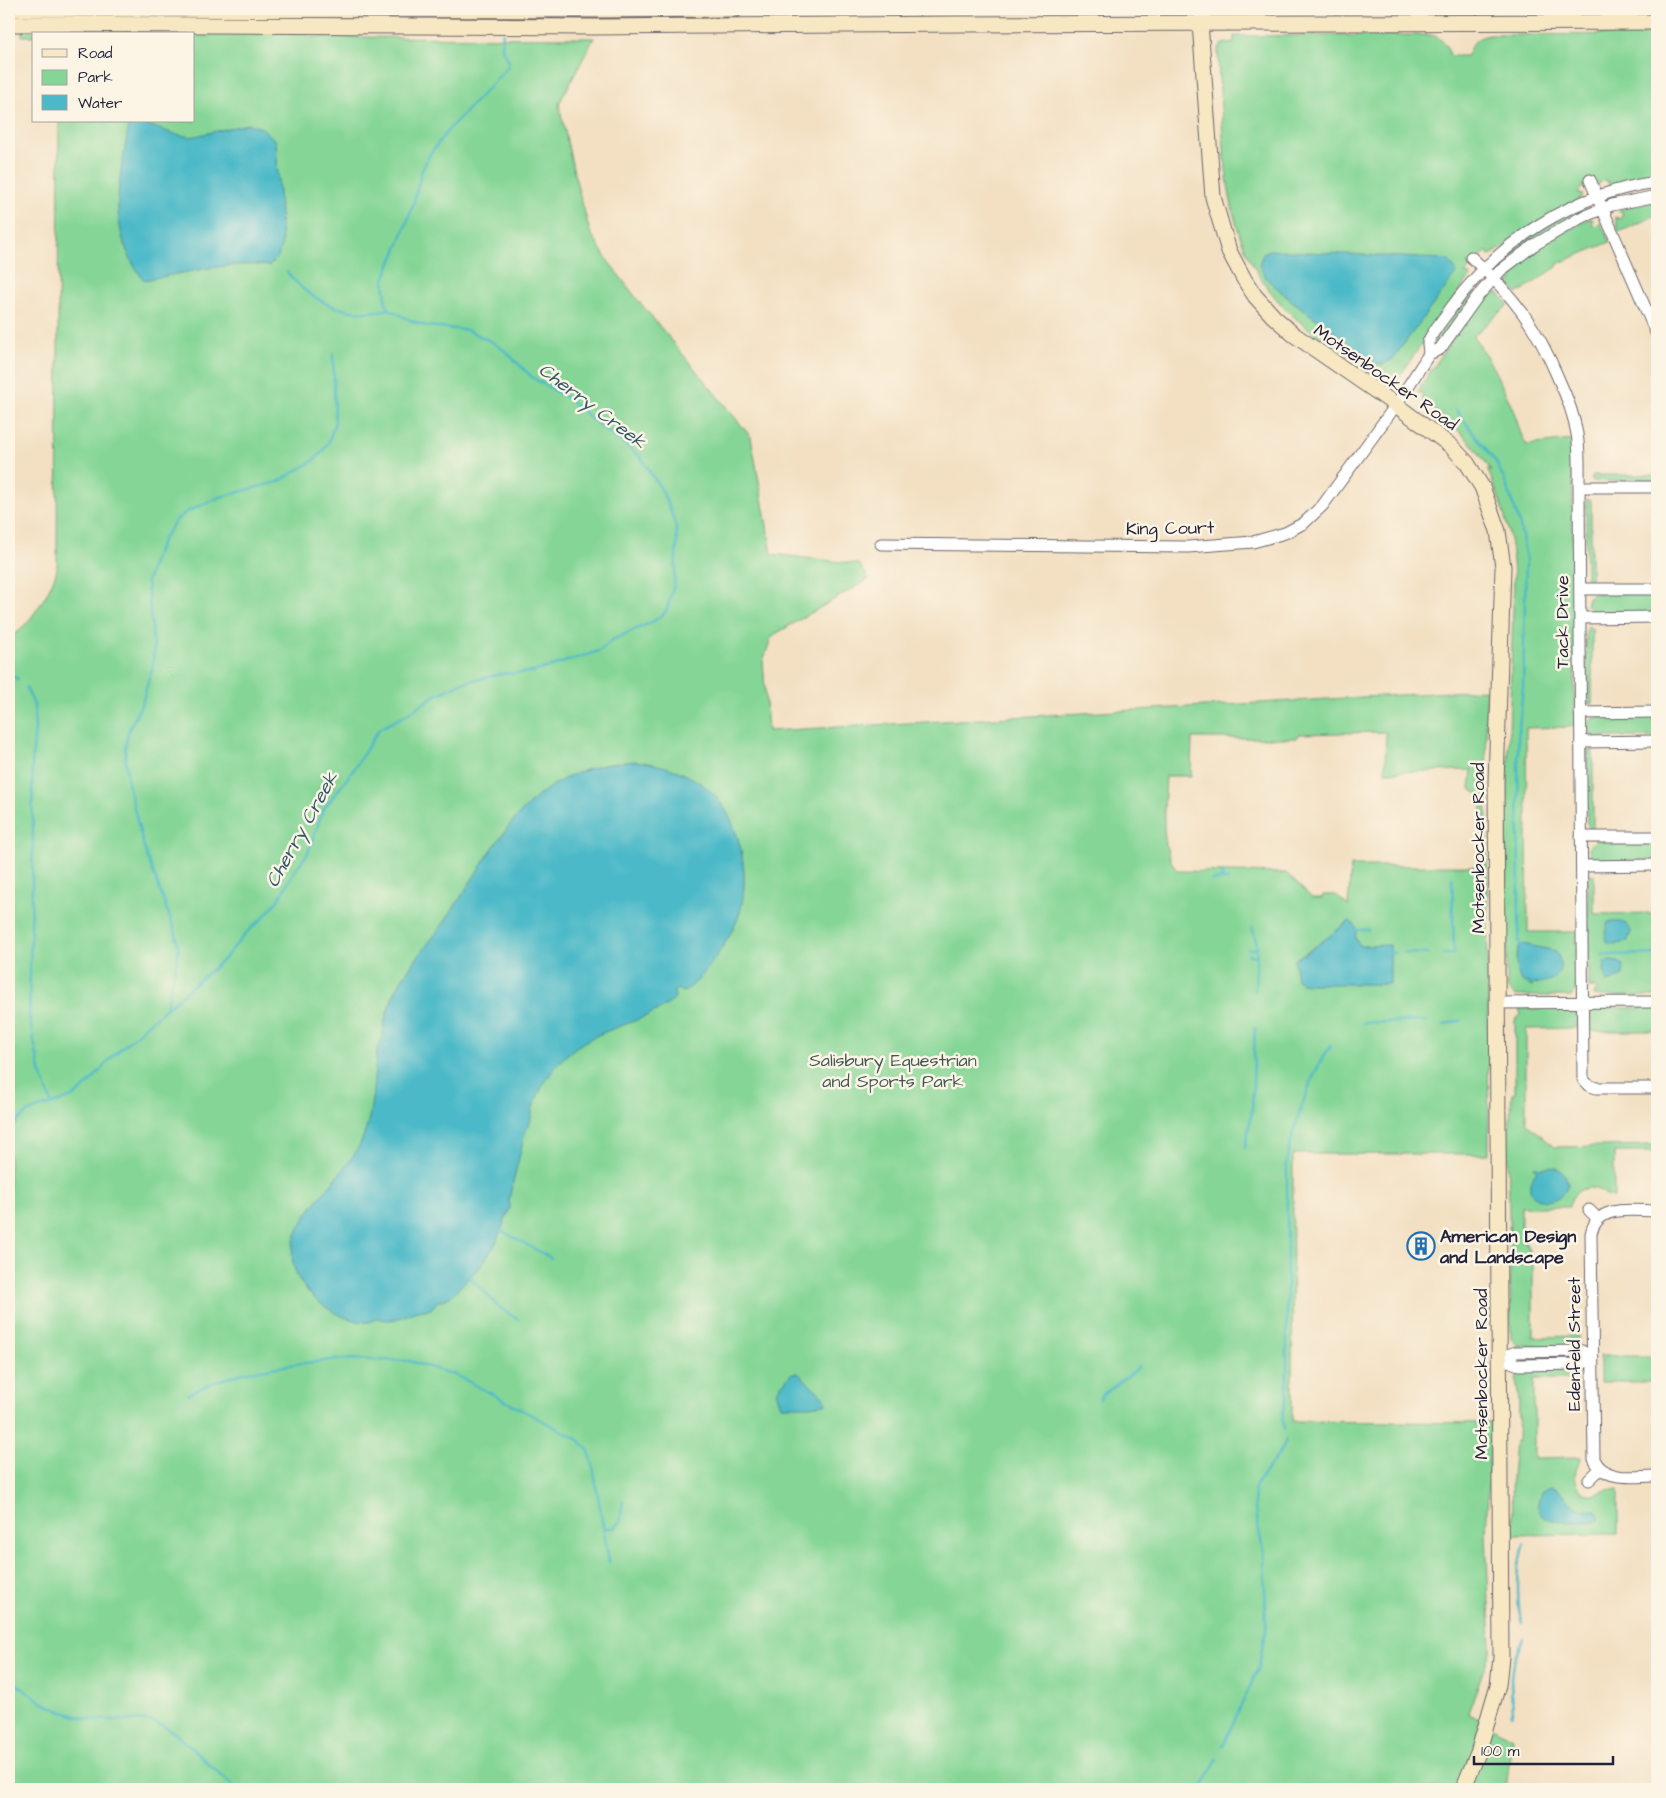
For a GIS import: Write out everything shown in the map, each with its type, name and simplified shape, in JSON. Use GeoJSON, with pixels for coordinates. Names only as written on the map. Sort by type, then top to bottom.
{"type":"FeatureCollection","features":[{"type":"Feature","properties":{"kind":"main road"},"geometry":{"type":"LineString","coordinates":[[9,9],[736,9]]}},
{"type":"Feature","properties":{"kind":"main road"},"geometry":{"type":"LineString","coordinates":[[1190,9],[1200,23]]}},
{"type":"Feature","properties":{"kind":"main road","name":"Motsenbocker Road"},"geometry":{"type":"LineString","coordinates":[[1205,9],[1200,23],[1213,197],[1232,257],[1250,288],[1273,316],[1306,343],[1396,404],[1440,437],[1467,464],[1482,487],[1501,543],[1503,589],[1496,782],[1501,1663],[1498,1685],[1484,1733],[1463,1789]]}},
{"type":"Feature","properties":{"kind":"main road"},"geometry":{"type":"LineString","coordinates":[[9,24],[594,27],[1657,22]]}},
{"type":"Feature","properties":{"kind":"street"},"geometry":{"type":"LineString","coordinates":[[1590,180],[1657,335]]}},
{"type":"Feature","properties":{"kind":"street"},"geometry":{"type":"LineString","coordinates":[[1657,182],[1632,186],[1573,206],[1530,230],[1503,251],[1461,295],[1428,342],[1429,354],[1440,350],[1469,307],[1493,278],[1522,253],[1580,218],[1602,209],[1657,196]]}},
{"type":"Feature","properties":{"kind":"street","name":"Tack Drive"},"geometry":{"type":"LineString","coordinates":[[1471,257],[1512,298],[1528,319],[1544,346],[1561,383],[1572,412],[1577,433],[1580,589],[1583,1070],[1585,1082],[1596,1088],[1657,1088]]}},
{"type":"Feature","properties":{"kind":"street","name":"King Court"},"geometry":{"type":"LineString","coordinates":[[881,544],[1188,546],[1253,542],[1276,536],[1304,523],[1323,505],[1396,404],[1429,354]]}},
{"type":"Feature","properties":{"kind":"street"},"geometry":{"type":"LineString","coordinates":[[1579,487],[1657,487]]}},
{"type":"Feature","properties":{"kind":"street"},"geometry":{"type":"LineString","coordinates":[[1580,589],[1657,589]]}},
{"type":"Feature","properties":{"kind":"street"},"geometry":{"type":"LineString","coordinates":[[1580,618],[1657,617]]}},
{"type":"Feature","properties":{"kind":"street"},"geometry":{"type":"LineString","coordinates":[[1580,713],[1657,712]]}},
{"type":"Feature","properties":{"kind":"street"},"geometry":{"type":"LineString","coordinates":[[1581,742],[1657,741]]}},
{"type":"Feature","properties":{"kind":"street"},"geometry":{"type":"LineString","coordinates":[[1581,837],[1657,837]]}},
{"type":"Feature","properties":{"kind":"street"},"geometry":{"type":"LineString","coordinates":[[1582,866],[1657,865]]}},
{"type":"Feature","properties":{"kind":"street"},"geometry":{"type":"LineString","coordinates":[[1496,1002],[1657,1002]]}},
{"type":"Feature","properties":{"kind":"street"},"geometry":{"type":"LineString","coordinates":[[1589,1210],[1598,1219],[1604,1214],[1614,1211],[1657,1211]]}},
{"type":"Feature","properties":{"kind":"street","name":"Edenfeld Street"},"geometry":{"type":"LineString","coordinates":[[1598,1219],[1594,1224],[1591,1234],[1591,1357],[1593,1453],[1600,1469]]}},
{"type":"Feature","properties":{"kind":"street"},"geometry":{"type":"LineString","coordinates":[[1500,1358],[1516,1352],[1582,1351],[1591,1357]]}},
{"type":"Feature","properties":{"kind":"street"},"geometry":{"type":"LineString","coordinates":[[1589,1480],[1600,1469],[1609,1475],[1657,1476]]}},
{"type":"Feature","properties":{"kind":"green space"},"geometry":{"type":"Polygon","coordinates":[[[316,15],[594,16],[594,22],[316,21],[316,15]]]}},
{"type":"Feature","properties":{"kind":"green space","name":"Salisbury Equestrian and Sports Park"},"geometry":{"type":"Polygon","coordinates":[[[22,30],[307,32],[308,37],[594,38],[559,104],[574,173],[590,232],[608,261],[637,299],[751,437],[772,554],[859,564],[869,579],[772,636],[763,661],[768,731],[1486,690],[1489,1154],[1293,1154],[1292,1421],[1491,1423],[1486,1534],[1491,1649],[1468,1713],[1512,1738],[1506,1789],[9,1789],[9,638],[24,626],[38,608],[50,587],[57,569],[59,122],[195,122],[195,32],[32,32],[32,36],[22,36],[22,30]],[[1386,732],[1298,734],[1297,738],[1192,738],[1191,776],[1166,776],[1164,825],[1167,849],[1177,871],[1286,873],[1312,898],[1322,898],[1323,895],[1336,895],[1348,906],[1351,866],[1482,866],[1482,796],[1470,789],[1472,770],[1385,772],[1386,732]]]}},
{"type":"Feature","properties":{"kind":"green space"},"geometry":{"type":"Polygon","coordinates":[[[1657,34],[1657,178],[1608,187],[1609,182],[1603,180],[1600,183],[1581,188],[1578,193],[1583,195],[1581,198],[1489,256],[1487,251],[1465,274],[1470,275],[1469,278],[1397,380],[1393,376],[1384,379],[1303,325],[1273,295],[1258,273],[1237,227],[1231,202],[1224,150],[1218,50],[1222,44],[1234,42],[1234,36],[1431,35],[1444,42],[1450,56],[1467,56],[1475,42],[1481,37],[1490,35],[1657,34]]]}},
{"type":"Feature","properties":{"kind":"green space"},"geometry":{"type":"Polygon","coordinates":[[[1657,200],[1657,215],[1619,232],[1615,217],[1620,219],[1623,213],[1618,211],[1620,209],[1657,200]]]}},
{"type":"Feature","properties":{"kind":"green space"},"geometry":{"type":"Polygon","coordinates":[[[1581,208],[1582,212],[1505,261],[1503,260],[1532,234],[1581,208]]]}},
{"type":"Feature","properties":{"kind":"green space"},"geometry":{"type":"Polygon","coordinates":[[[1588,219],[1593,219],[1592,224],[1597,226],[1600,222],[1610,242],[1557,264],[1558,266],[1517,294],[1507,282],[1512,281],[1512,275],[1507,274],[1512,267],[1520,259],[1556,236],[1588,219]]]}},
{"type":"Feature","properties":{"kind":"green space"},"geometry":{"type":"Polygon","coordinates":[[[1472,289],[1474,289],[1475,293],[1436,345],[1434,344],[1434,341],[1472,289]]]}},
{"type":"Feature","properties":{"kind":"green space"},"geometry":{"type":"Polygon","coordinates":[[[1498,293],[1509,304],[1473,336],[1500,382],[1527,445],[1572,440],[1575,725],[1569,727],[1526,728],[1528,932],[1576,932],[1577,988],[1571,996],[1515,996],[1507,988],[1506,827],[1514,578],[1512,550],[1498,495],[1487,469],[1491,471],[1469,442],[1453,425],[1424,403],[1422,393],[1417,392],[1455,335],[1485,294],[1498,293]]]}},
{"type":"Feature","properties":{"kind":"green space"},"geometry":{"type":"Polygon","coordinates":[[[1593,475],[1657,475],[1657,480],[1593,481],[1591,480],[1593,475]]]}},
{"type":"Feature","properties":{"kind":"green space"},"geometry":{"type":"Polygon","coordinates":[[[1586,499],[1591,501],[1591,580],[1588,581],[1586,577],[1586,499]]]}},
{"type":"Feature","properties":{"kind":"green space"},"geometry":{"type":"Polygon","coordinates":[[[1594,593],[1657,593],[1657,613],[1594,613],[1586,605],[1588,597],[1594,593]]]}},
{"type":"Feature","properties":{"kind":"green space"},"geometry":{"type":"Polygon","coordinates":[[[1588,626],[1592,629],[1592,704],[1588,704],[1587,699],[1586,631],[1588,626]]]}},
{"type":"Feature","properties":{"kind":"green space"},"geometry":{"type":"Polygon","coordinates":[[[1657,717],[1657,737],[1595,737],[1588,729],[1589,721],[1595,718],[1657,717]]]}},
{"type":"Feature","properties":{"kind":"green space"},"geometry":{"type":"Polygon","coordinates":[[[1589,750],[1593,751],[1593,828],[1590,829],[1587,823],[1587,754],[1589,750]]]}},
{"type":"Feature","properties":{"kind":"green space"},"geometry":{"type":"Polygon","coordinates":[[[1597,840],[1657,840],[1657,860],[1597,861],[1591,856],[1589,850],[1590,845],[1597,840]]]}},
{"type":"Feature","properties":{"kind":"green space"},"geometry":{"type":"Polygon","coordinates":[[[1590,874],[1594,875],[1594,914],[1657,913],[1657,996],[1600,996],[1594,995],[1597,989],[1595,987],[1589,988],[1588,879],[1590,874]]]}},
{"type":"Feature","properties":{"kind":"green space"},"geometry":{"type":"Polygon","coordinates":[[[1568,1008],[1574,1011],[1577,1022],[1577,1028],[1526,1029],[1526,1122],[1554,1147],[1657,1145],[1657,1152],[1614,1152],[1614,1197],[1596,1189],[1586,1188],[1572,1198],[1569,1207],[1521,1207],[1521,1233],[1533,1259],[1533,1337],[1578,1336],[1578,1345],[1576,1346],[1521,1346],[1511,1338],[1508,1142],[1512,1094],[1515,1093],[1515,1020],[1521,1015],[1519,1009],[1568,1008]]]}},
{"type":"Feature","properties":{"kind":"green space"},"geometry":{"type":"Polygon","coordinates":[[[1597,1008],[1657,1008],[1657,1031],[1589,1031],[1590,1014],[1597,1008]]]}},
{"type":"Feature","properties":{"kind":"green space"},"geometry":{"type":"Polygon","coordinates":[[[1600,1356],[1657,1356],[1657,1382],[1600,1382],[1600,1356]]]}},
{"type":"Feature","properties":{"kind":"green space"},"geometry":{"type":"Polygon","coordinates":[[[1526,1370],[1578,1370],[1579,1379],[1534,1379],[1534,1458],[1581,1457],[1574,1480],[1584,1493],[1591,1494],[1607,1490],[1618,1490],[1618,1534],[1513,1535],[1512,1476],[1515,1441],[1518,1441],[1519,1400],[1516,1381],[1517,1376],[1526,1370]]]}},
{"type":"Feature","properties":{"kind":"water"},"geometry":{"type":"Polygon","coordinates":[[[127,122],[142,122],[174,134],[191,137],[247,124],[262,128],[276,141],[282,244],[278,257],[269,266],[224,266],[144,280],[128,253],[119,222],[118,193],[128,129],[127,122]]]}},
{"type":"Feature","properties":{"kind":"water"},"geometry":{"type":"Polygon","coordinates":[[[1270,250],[1440,259],[1449,261],[1457,272],[1392,360],[1383,364],[1377,364],[1288,298],[1266,278],[1259,265],[1263,253],[1270,250]]]}},
{"type":"Feature","properties":{"kind":"water"},"geometry":{"type":"Polygon","coordinates":[[[635,761],[662,766],[687,775],[703,785],[716,797],[726,811],[740,846],[744,883],[738,918],[730,934],[701,976],[684,992],[677,989],[674,991],[675,998],[671,1002],[646,1016],[584,1042],[555,1067],[540,1090],[533,1107],[509,1199],[510,1208],[494,1247],[480,1267],[450,1297],[437,1302],[431,1309],[416,1311],[392,1320],[378,1318],[369,1322],[361,1322],[337,1314],[322,1305],[311,1295],[296,1273],[292,1253],[297,1233],[307,1214],[351,1159],[362,1140],[371,1107],[377,1050],[395,992],[503,834],[522,811],[544,792],[569,777],[599,766],[635,761]]]}},
{"type":"Feature","properties":{"kind":"water"},"geometry":{"type":"Polygon","coordinates":[[[1349,921],[1356,928],[1355,937],[1360,946],[1390,945],[1390,984],[1308,984],[1297,980],[1294,960],[1349,921]]]}},
{"type":"Feature","properties":{"kind":"water"},"geometry":{"type":"Polygon","coordinates":[[[1608,922],[1622,922],[1628,925],[1631,932],[1627,942],[1608,943],[1605,932],[1608,922]]]}},
{"type":"Feature","properties":{"kind":"water"},"geometry":{"type":"Polygon","coordinates":[[[1523,944],[1556,951],[1560,970],[1553,979],[1533,984],[1533,986],[1529,986],[1529,983],[1524,983],[1521,980],[1516,962],[1519,947],[1523,944]]]}},
{"type":"Feature","properties":{"kind":"water"},"geometry":{"type":"Polygon","coordinates":[[[1610,961],[1624,965],[1623,976],[1608,982],[1604,968],[1605,962],[1610,961]]]}},
{"type":"Feature","properties":{"kind":"water"},"geometry":{"type":"Polygon","coordinates":[[[1535,1166],[1538,1168],[1553,1167],[1564,1174],[1568,1185],[1561,1194],[1554,1199],[1546,1201],[1538,1199],[1533,1195],[1530,1188],[1531,1180],[1537,1171],[1534,1168],[1535,1166]]]}},
{"type":"Feature","properties":{"kind":"water"},"geometry":{"type":"Polygon","coordinates":[[[792,1373],[798,1373],[827,1402],[825,1404],[809,1406],[781,1406],[776,1391],[792,1373]]]}},
{"type":"Feature","properties":{"kind":"water"},"geometry":{"type":"Polygon","coordinates":[[[1551,1487],[1561,1491],[1574,1506],[1596,1511],[1601,1518],[1599,1521],[1565,1522],[1543,1516],[1538,1509],[1539,1498],[1541,1492],[1551,1487]]]}},
{"type":"Feature","properties":{"kind":"waterway","name":"Cherry Creek"},"geometry":{"type":"LineString","coordinates":[[9,1133],[24,1115],[40,1107],[67,1099],[82,1090],[119,1050],[224,959],[247,932],[262,919],[279,899],[293,873],[308,853],[323,810],[352,772],[379,729],[406,715],[432,697],[461,683],[501,674],[533,672],[599,651],[614,639],[663,615],[667,609],[674,584],[677,544],[676,527],[662,491],[640,456],[567,398],[533,378],[504,350],[492,342],[467,330],[426,326],[412,321],[389,309],[386,303],[384,279],[412,208],[422,170],[430,154],[449,129],[507,68],[509,61],[502,49],[503,32]]}},
{"type":"Feature","properties":{"kind":"waterway"},"geometry":{"type":"LineString","coordinates":[[287,272],[308,292],[332,306],[360,312],[389,309]]}},
{"type":"Feature","properties":{"kind":"waterway"},"geometry":{"type":"LineString","coordinates":[[166,1009],[179,950],[175,931],[144,848],[129,788],[125,748],[128,732],[142,703],[153,666],[154,649],[147,582],[163,539],[176,520],[188,511],[220,497],[278,482],[313,461],[324,450],[330,439],[335,421],[333,354]]}},
{"type":"Feature","properties":{"kind":"waterway"},"geometry":{"type":"LineString","coordinates":[[1456,410],[1496,462],[1519,521],[1526,558],[1523,687],[1518,738],[1519,941],[1522,949]]}},
{"type":"Feature","properties":{"kind":"waterway"},"geometry":{"type":"LineString","coordinates":[[9,675],[18,679]]}},
{"type":"Feature","properties":{"kind":"waterway"},"geometry":{"type":"LineString","coordinates":[[26,687],[34,705],[35,728],[32,763],[33,844],[29,1014],[32,1032]]}},
{"type":"Feature","properties":{"kind":"waterway"},"geometry":{"type":"LineString","coordinates":[[1222,873],[1222,880]]}},
{"type":"Feature","properties":{"kind":"waterway"},"geometry":{"type":"LineString","coordinates":[[1444,954],[1454,954],[1452,878]]}},
{"type":"Feature","properties":{"kind":"waterway"},"geometry":{"type":"LineString","coordinates":[[1211,880],[1228,880]]}},
{"type":"Feature","properties":{"kind":"waterway"},"geometry":{"type":"LineString","coordinates":[[1252,927],[1257,944],[1255,991]]}},
{"type":"Feature","properties":{"kind":"waterway"},"geometry":{"type":"LineString","coordinates":[[1355,930],[1369,930]]}},
{"type":"Feature","properties":{"kind":"waterway"},"geometry":{"type":"LineString","coordinates":[[1248,949],[1257,949]]}},
{"type":"Feature","properties":{"kind":"waterway"},"geometry":{"type":"LineString","coordinates":[[1386,953],[1395,953]]}},
{"type":"Feature","properties":{"kind":"waterway"},"geometry":{"type":"LineString","coordinates":[[1404,953],[1428,954]]}},
{"type":"Feature","properties":{"kind":"waterway"},"geometry":{"type":"LineString","coordinates":[[1603,955],[1657,954]]}},
{"type":"Feature","properties":{"kind":"waterway"},"geometry":{"type":"LineString","coordinates":[[1248,955],[1257,956]]}},
{"type":"Feature","properties":{"kind":"waterway"},"geometry":{"type":"LineString","coordinates":[[1443,1025],[1461,1020]]}},
{"type":"Feature","properties":{"kind":"waterway"},"geometry":{"type":"LineString","coordinates":[[1363,1023],[1426,1021]]}},
{"type":"Feature","properties":{"kind":"waterway"},"geometry":{"type":"LineString","coordinates":[[1245,1148],[1252,1111],[1255,1028]]}},
{"type":"Feature","properties":{"kind":"waterway"},"geometry":{"type":"LineString","coordinates":[[33,1036],[40,1071],[52,1104]]}},
{"type":"Feature","properties":{"kind":"waterway"},"geometry":{"type":"LineString","coordinates":[[1284,1430],[1282,1417],[1287,1395],[1287,1160],[1304,1101],[1323,1056],[1330,1046]]}},
{"type":"Feature","properties":{"kind":"waterway"},"geometry":{"type":"LineString","coordinates":[[1326,1051],[1331,1048]]}},
{"type":"Feature","properties":{"kind":"waterway"},"geometry":{"type":"LineString","coordinates":[[500,1230],[551,1258]]}},
{"type":"Feature","properties":{"kind":"waterway"},"geometry":{"type":"LineString","coordinates":[[470,1277],[499,1307],[519,1320]]}},
{"type":"Feature","properties":{"kind":"waterway"},"geometry":{"type":"LineString","coordinates":[[188,1394],[214,1382],[243,1373],[295,1364],[344,1359],[409,1361],[458,1376],[579,1440],[589,1451],[609,1562]]}},
{"type":"Feature","properties":{"kind":"waterway"},"geometry":{"type":"LineString","coordinates":[[1100,1399],[1101,1396],[1138,1367]]}},
{"type":"Feature","properties":{"kind":"waterway"},"geometry":{"type":"LineString","coordinates":[[1223,1745],[1259,1667],[1266,1625],[1264,1554],[1256,1518],[1254,1492],[1258,1481],[1284,1446],[1286,1439]]}},
{"type":"Feature","properties":{"kind":"waterway"},"geometry":{"type":"LineString","coordinates":[[605,1528],[614,1528],[620,1522],[623,1501]]}},
{"type":"Feature","properties":{"kind":"waterway"},"geometry":{"type":"LineString","coordinates":[[1522,1623],[1518,1583],[1524,1544]]}},
{"type":"Feature","properties":{"kind":"waterway"},"geometry":{"type":"LineString","coordinates":[[1512,1715],[1511,1677],[1513,1663],[1523,1639]]}},
{"type":"Feature","properties":{"kind":"waterway","name":"Cherry Creek"},"geometry":{"type":"LineString","coordinates":[[9,1679],[43,1703],[63,1712],[88,1719],[150,1721],[164,1726],[176,1734],[236,1789]]}},
{"type":"Feature","properties":{"kind":"waterway"},"geometry":{"type":"LineString","coordinates":[[1201,1789],[1217,1759]]}},
{"type":"Feature","properties":{"kind":"place","name":"American Design and Landscape"},"geometry":{"type":"Point","coordinates":[1421,1246]}}]}
